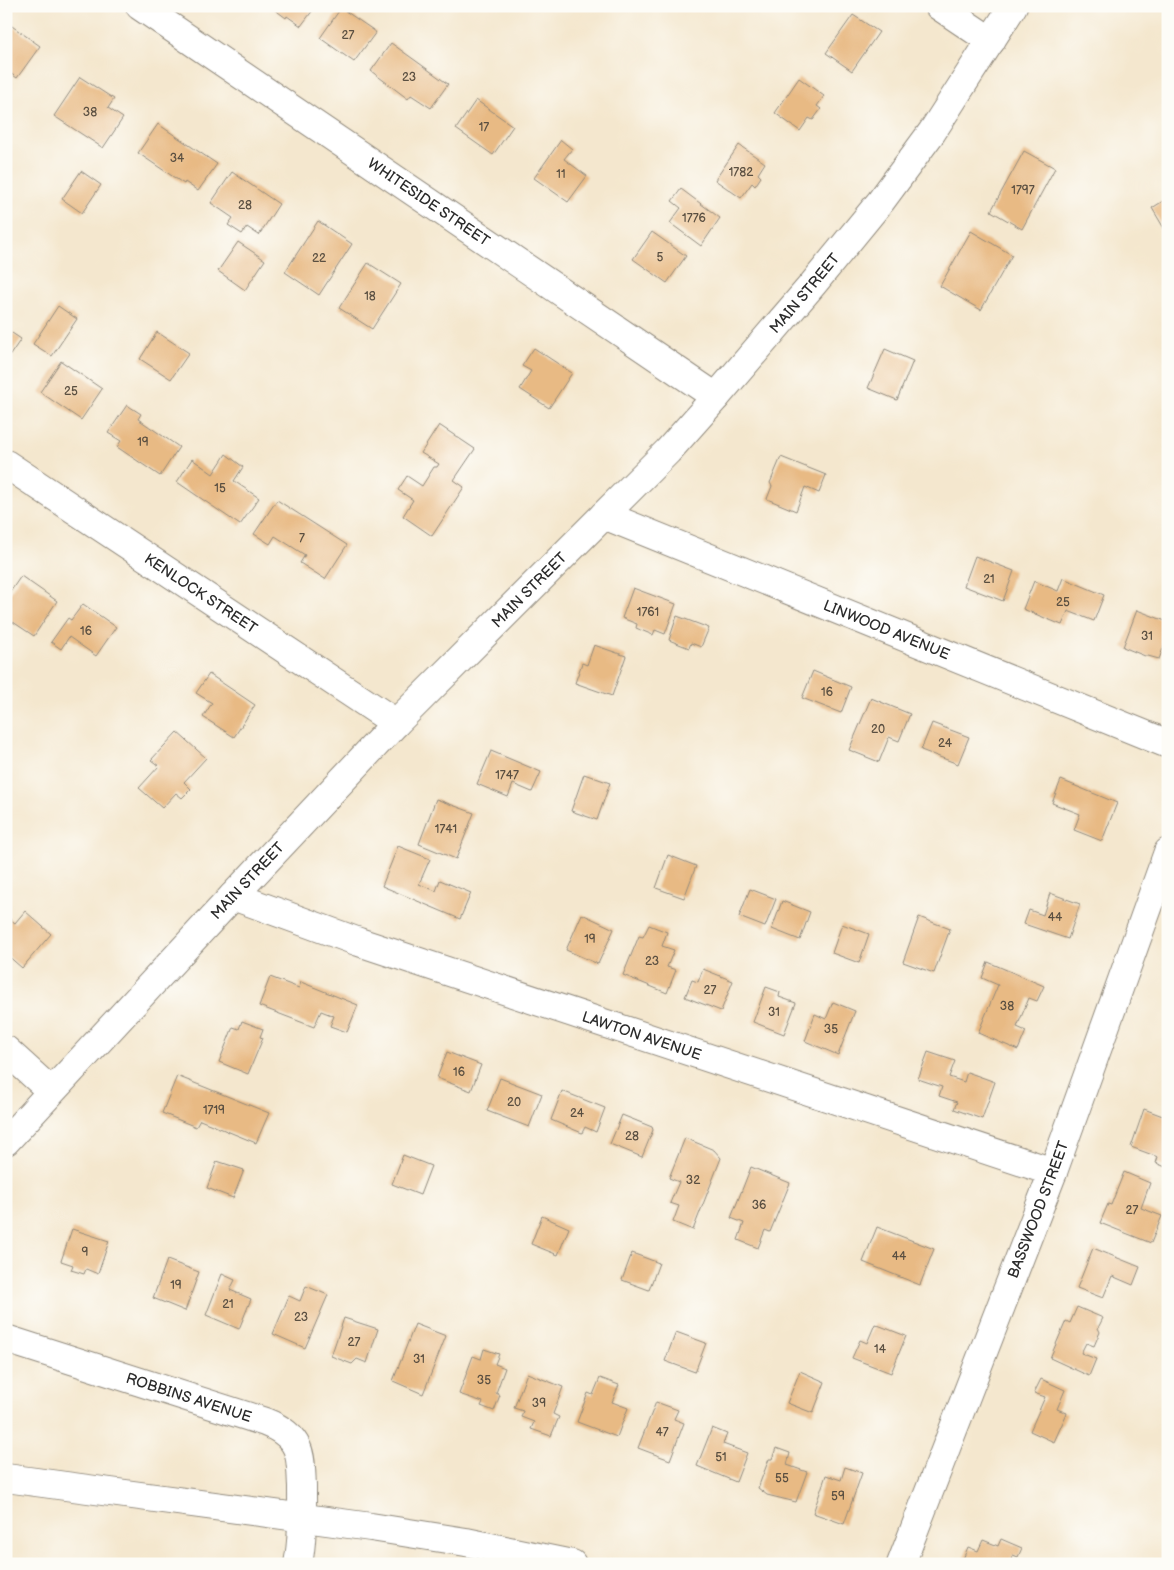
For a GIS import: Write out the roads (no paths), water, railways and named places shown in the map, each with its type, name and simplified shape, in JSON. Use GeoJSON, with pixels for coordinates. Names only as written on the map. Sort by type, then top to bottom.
{"type":"FeatureCollection","features":[{"type":"Feature","properties":{"kind":"street","name":"WHITESIDE STREET"},"geometry":{"type":"LineString","coordinates":[[140,6],[716,398]]}},
{"type":"Feature","properties":{"kind":"street"},"geometry":{"type":"LineString","coordinates":[[938,6],[992,41]]}},
{"type":"Feature","properties":{"kind":"street","name":"MAIN STREET"},"geometry":{"type":"LineString","coordinates":[[6,1141],[396,723],[668,451],[716,398],[881,201],[932,132],[1013,6]]}},
{"type":"Feature","properties":{"kind":"street","name":"KENLOCK STREET"},"geometry":{"type":"LineString","coordinates":[[6,464],[396,723]]}},
{"type":"Feature","properties":{"kind":"street","name":"LINWOOD AVENUE"},"geometry":{"type":"LineString","coordinates":[[604,515],[1168,744]]}},
{"type":"Feature","properties":{"kind":"street","name":"BASSWOOD STREET"},"geometry":{"type":"LineString","coordinates":[[901,1564],[1053,1172],[1168,852]]}},
{"type":"Feature","properties":{"kind":"street","name":"LAWTON AVENUE"},"geometry":{"type":"LineString","coordinates":[[233,896],[359,942],[1053,1172]]}},
{"type":"Feature","properties":{"kind":"street"},"geometry":{"type":"LineString","coordinates":[[6,1050],[51,1091]]}},
{"type":"Feature","properties":{"kind":"street","name":"ROBBINS AVENUE"},"geometry":{"type":"LineString","coordinates":[[6,1339],[277,1426],[289,1435],[297,1448],[301,1467],[302,1534],[298,1564]]}},
{"type":"Feature","properties":{"kind":"street"},"geometry":{"type":"LineString","coordinates":[[6,1478],[371,1527],[466,1542],[572,1564]]}}]}
